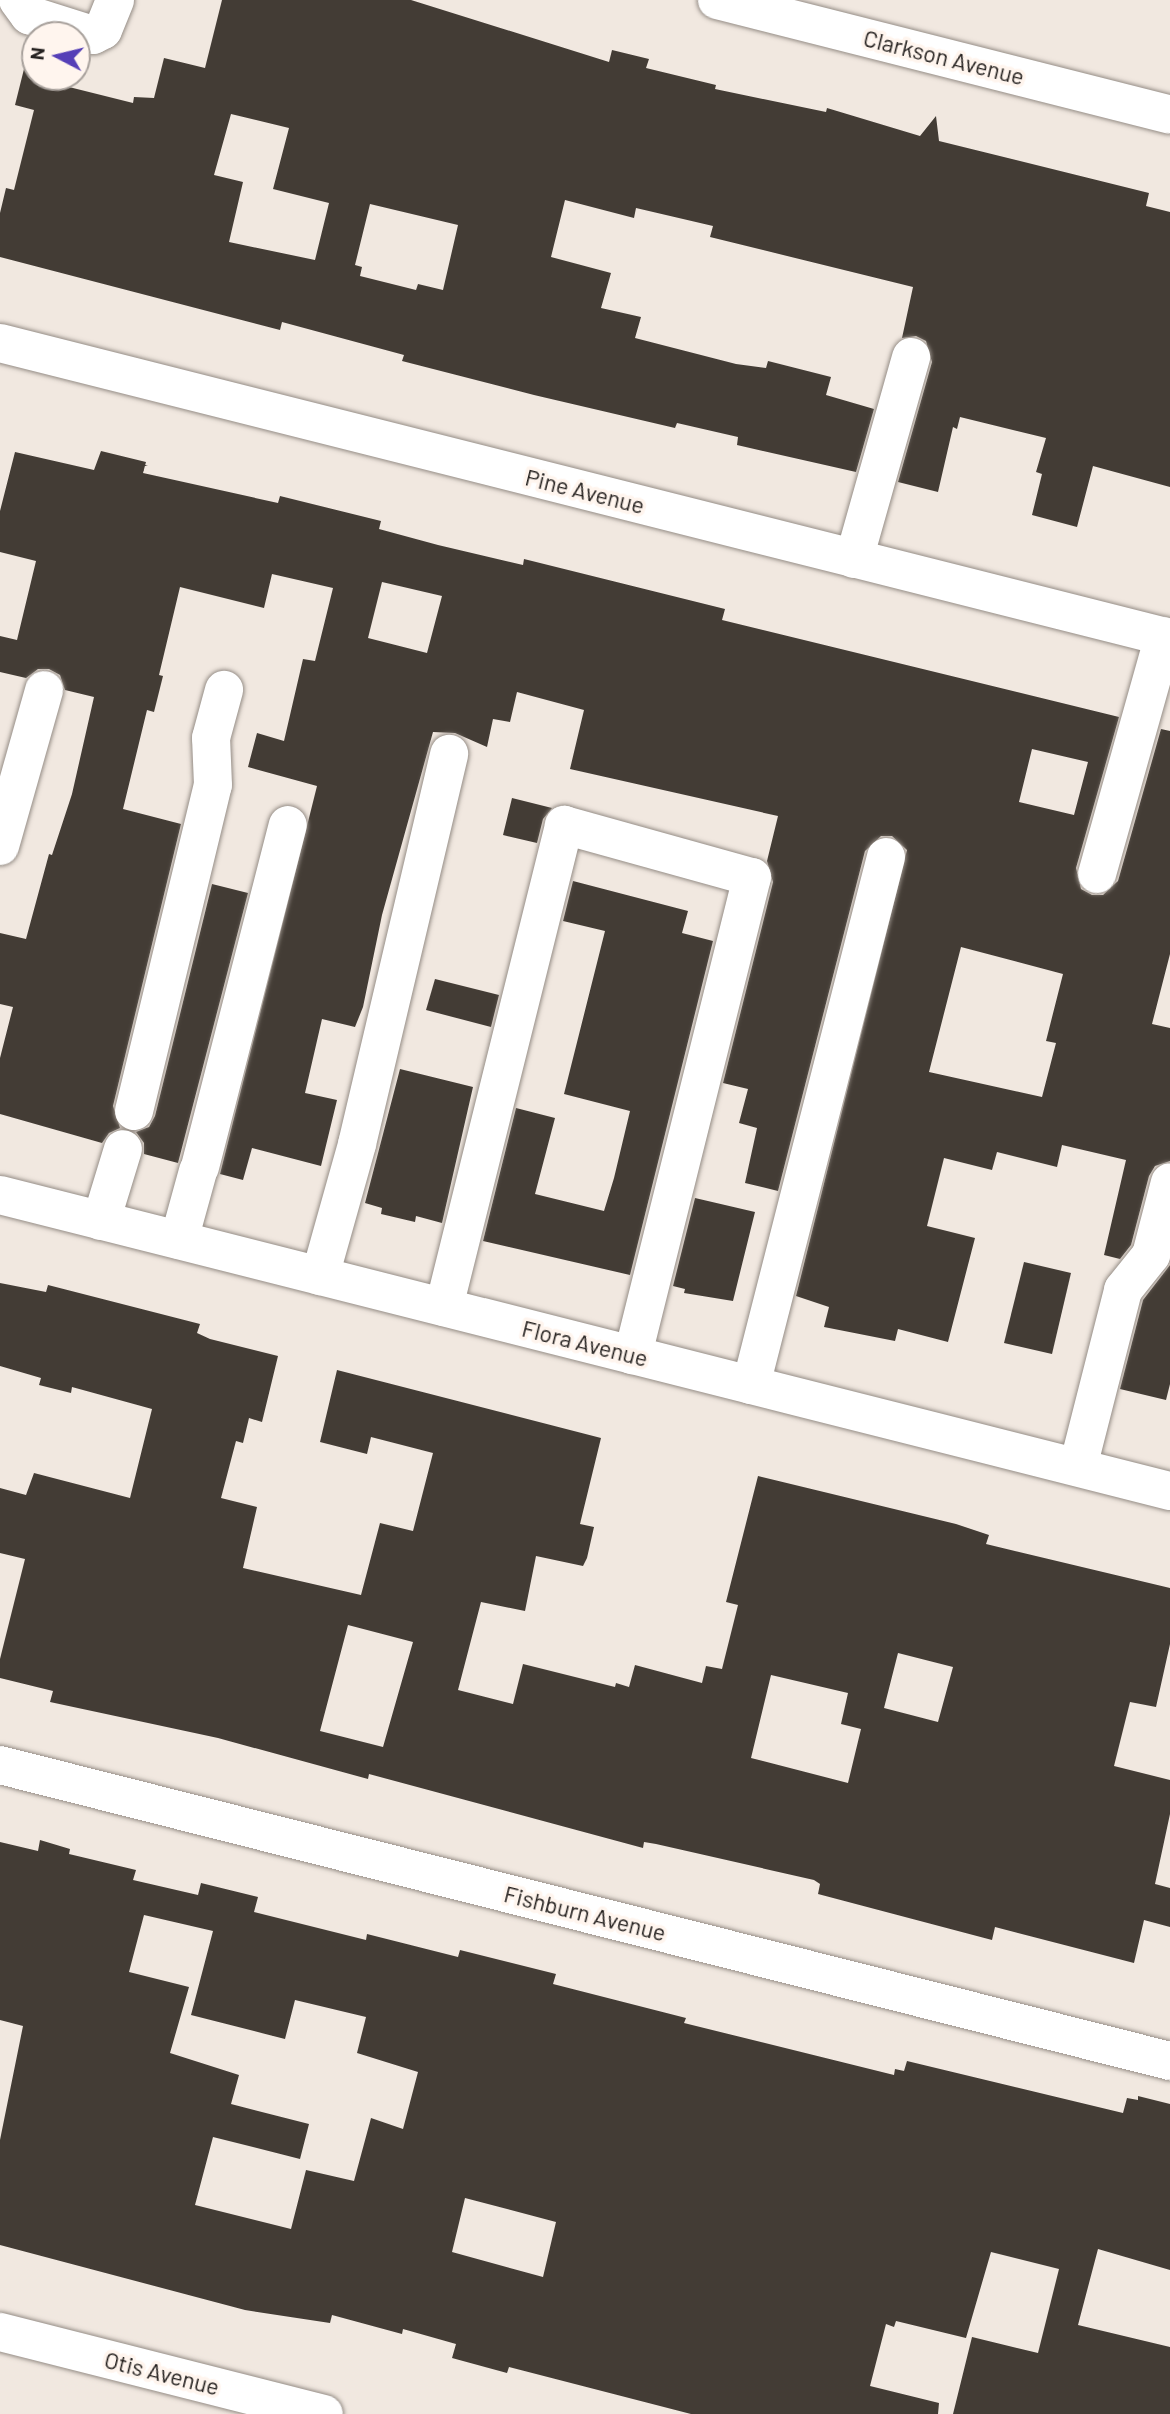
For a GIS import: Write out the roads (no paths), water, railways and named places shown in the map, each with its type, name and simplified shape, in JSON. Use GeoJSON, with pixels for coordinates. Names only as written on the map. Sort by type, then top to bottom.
{"type":"FeatureCollection","features":[{"type":"Feature","properties":{"kind":"street"},"geometry":{"type":"LineString","coordinates":[[18,0],[29,15],[93,35],[103,30],[115,0]]}},
{"type":"Feature","properties":{"kind":"street","name":"Clarkson Avenue"},"geometry":{"type":"LineString","coordinates":[[717,0],[1170,115]]}},
{"type":"Feature","properties":{"kind":"street","name":"Pine Avenue"},"geometry":{"type":"LineString","coordinates":[[0,343],[1167,637]]}},
{"type":"Feature","properties":{"kind":"street"},"geometry":{"type":"LineString","coordinates":[[855,559],[911,357]]}},
{"type":"Feature","properties":{"kind":"street"},"geometry":{"type":"LineString","coordinates":[[1097,874],[1167,637]]}},
{"type":"Feature","properties":{"kind":"street"},"geometry":{"type":"LineString","coordinates":[[0,846],[44,690]]}},
{"type":"Feature","properties":{"kind":"street"},"geometry":{"type":"LineString","coordinates":[[134,1111],[213,785],[211,738],[223,690]]}},
{"type":"Feature","properties":{"kind":"street"},"geometry":{"type":"LineString","coordinates":[[320,1276],[358,1144],[449,754]]}},
{"type":"Feature","properties":{"kind":"street"},"geometry":{"type":"LineString","coordinates":[[179,1240],[288,825]]}},
{"type":"Feature","properties":{"kind":"street"},"geometry":{"type":"LineString","coordinates":[[444,1307],[564,825],[752,877],[633,1355]]}},
{"type":"Feature","properties":{"kind":"street"},"geometry":{"type":"LineString","coordinates":[[751,1385],[886,857]]}},
{"type":"Feature","properties":{"kind":"street"},"geometry":{"type":"LineString","coordinates":[[102,1221],[123,1149]]}},
{"type":"Feature","properties":{"kind":"street"},"geometry":{"type":"LineString","coordinates":[[1078,1467],[1123,1290],[1151,1255],[1170,1182]]}},
{"type":"Feature","properties":{"kind":"street","name":"Flora Avenue"},"geometry":{"type":"LineString","coordinates":[[0,1195],[1170,1491]]}},
{"type":"Feature","properties":{"kind":"street","name":"Fishburn Avenue"},"geometry":{"type":"LineString","coordinates":[[0,1765],[1170,2061]]}},
{"type":"Feature","properties":{"kind":"street","name":"Otis Avenue"},"geometry":{"type":"LineString","coordinates":[[0,2332],[324,2414]]}}]}
